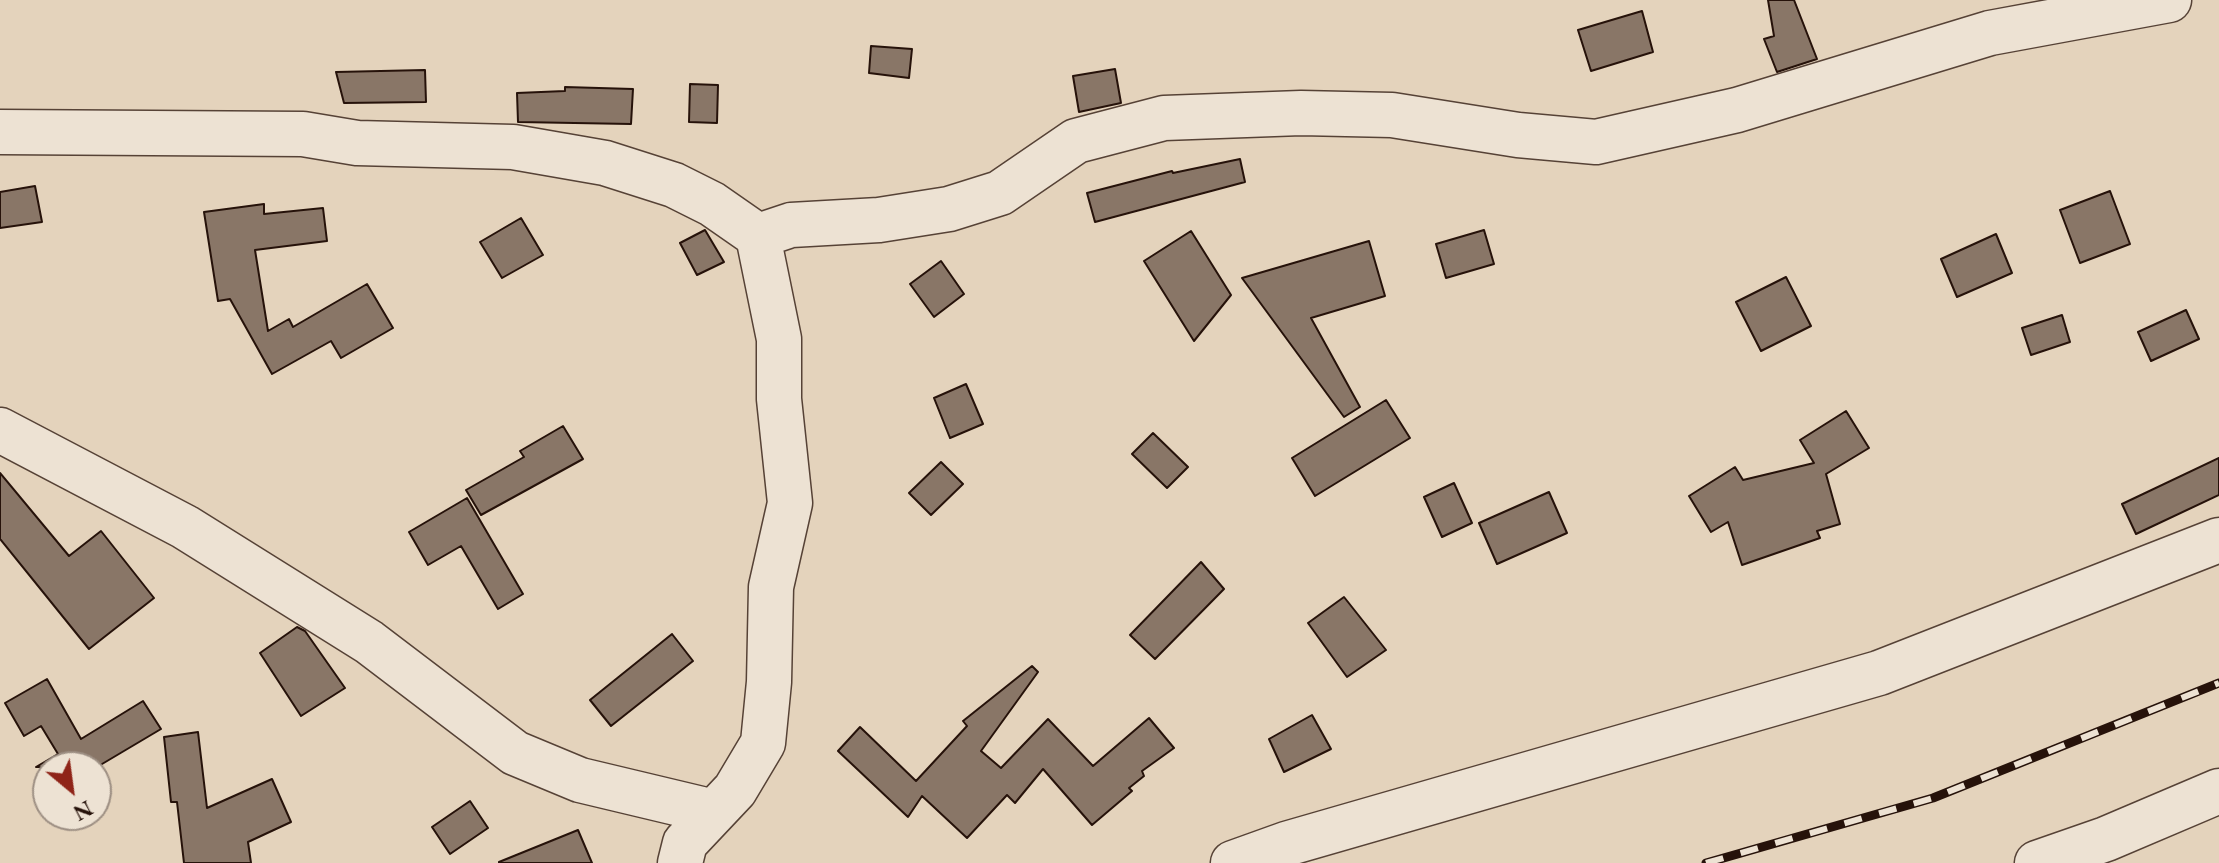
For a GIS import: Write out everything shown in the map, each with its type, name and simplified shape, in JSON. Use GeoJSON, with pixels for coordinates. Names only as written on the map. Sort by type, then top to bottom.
{"type":"FeatureCollection","features":[{"type":"Feature","properties":{"kind":"street"},"geometry":{"type":"LineString","coordinates":[[758,236],[791,225],[879,220],[949,209],[1000,193],[1076,141],[1164,118],[1301,113],[1392,115],[1518,135],[1596,142],[1737,110],[1990,33],[2169,0]]}},
{"type":"Feature","properties":{"kind":"street"},"geometry":{"type":"LineString","coordinates":[[0,132],[303,134],[357,143],[513,147],[605,163],[674,185],[712,204],[758,236],[779,339],[779,399],[790,503],[771,587],[769,682],[763,743],[735,790],[685,843],[680,863]]}},
{"type":"Feature","properties":{"kind":"street"},"geometry":{"type":"LineString","coordinates":[[0,430],[185,527],[369,642],[515,753],[580,780],[714,812]]}},
{"type":"Feature","properties":{"kind":"street"},"geometry":{"type":"LineString","coordinates":[[1233,863],[1345,827],[1879,673],[2219,540]]}},
{"type":"Feature","properties":{"kind":"street"},"geometry":{"type":"LineString","coordinates":[[2037,863],[2106,839],[2219,791]]}},
{"type":"Feature","properties":{"kind":"building"},"geometry":{"type":"Polygon","coordinates":[[[1768,0],[1794,0],[1817,59],[1777,72],[1764,39],[1774,36],[1768,0]]]}},
{"type":"Feature","properties":{"kind":"building"},"geometry":{"type":"Polygon","coordinates":[[[1642,11],[1653,52],[1591,71],[1578,30],[1642,11]]]}},
{"type":"Feature","properties":{"kind":"building"},"geometry":{"type":"Polygon","coordinates":[[[871,46],[912,49],[909,78],[869,73],[871,46]]]}},
{"type":"Feature","properties":{"kind":"building"},"geometry":{"type":"Polygon","coordinates":[[[1115,69],[1121,103],[1079,112],[1073,76],[1115,69]]]}},
{"type":"Feature","properties":{"kind":"building"},"geometry":{"type":"Polygon","coordinates":[[[425,70],[426,102],[344,103],[336,72],[425,70]]]}},
{"type":"Feature","properties":{"kind":"building"},"geometry":{"type":"Polygon","coordinates":[[[690,84],[718,85],[717,123],[689,122],[690,84]]]}},
{"type":"Feature","properties":{"kind":"building"},"geometry":{"type":"Polygon","coordinates":[[[565,87],[633,89],[631,124],[518,122],[517,93],[565,91],[565,87]]]}},
{"type":"Feature","properties":{"kind":"building"},"geometry":{"type":"Polygon","coordinates":[[[1240,159],[1245,182],[1095,222],[1087,193],[1172,171],[1240,159]]]}},
{"type":"Feature","properties":{"kind":"building"},"geometry":{"type":"Polygon","coordinates":[[[35,186],[42,222],[0,228],[0,192],[35,186]]]}},
{"type":"Feature","properties":{"kind":"building"},"geometry":{"type":"Polygon","coordinates":[[[2110,191],[2130,244],[2080,263],[2060,210],[2110,191]]]}},
{"type":"Feature","properties":{"kind":"building"},"geometry":{"type":"Polygon","coordinates":[[[264,204],[264,214],[323,208],[327,241],[255,250],[268,331],[289,319],[293,327],[367,284],[393,328],[341,358],[331,341],[272,374],[230,299],[218,301],[204,212],[264,204]]]}},
{"type":"Feature","properties":{"kind":"building"},"geometry":{"type":"Polygon","coordinates":[[[521,218],[543,255],[502,278],[480,242],[521,218]]]}},
{"type":"Feature","properties":{"kind":"building"},"geometry":{"type":"Polygon","coordinates":[[[705,230],[724,262],[697,275],[680,243],[705,230]]]}},
{"type":"Feature","properties":{"kind":"building"},"geometry":{"type":"Polygon","coordinates":[[[1484,230],[1494,264],[1446,278],[1436,244],[1484,230]]]}},
{"type":"Feature","properties":{"kind":"building"},"geometry":{"type":"Polygon","coordinates":[[[1191,231],[1231,295],[1194,341],[1144,261],[1191,231]]]}},
{"type":"Feature","properties":{"kind":"building"},"geometry":{"type":"Polygon","coordinates":[[[1996,234],[2012,273],[1957,297],[1941,259],[1996,234]]]}},
{"type":"Feature","properties":{"kind":"building"},"geometry":{"type":"Polygon","coordinates":[[[1369,241],[1385,296],[1311,318],[1360,407],[1344,417],[1242,278],[1369,241]]]}},
{"type":"Feature","properties":{"kind":"building"},"geometry":{"type":"Polygon","coordinates":[[[941,261],[964,294],[934,317],[910,284],[941,261]]]}},
{"type":"Feature","properties":{"kind":"building"},"geometry":{"type":"Polygon","coordinates":[[[1786,277],[1811,326],[1761,351],[1736,302],[1786,277]]]}},
{"type":"Feature","properties":{"kind":"building"},"geometry":{"type":"Polygon","coordinates":[[[2186,310],[2199,339],[2151,361],[2138,332],[2186,310]]]}},
{"type":"Feature","properties":{"kind":"building"},"geometry":{"type":"Polygon","coordinates":[[[2062,315],[2070,342],[2031,355],[2022,328],[2062,315]]]}},
{"type":"Feature","properties":{"kind":"building"},"geometry":{"type":"Polygon","coordinates":[[[966,384],[983,424],[950,438],[934,398],[966,384]]]}},
{"type":"Feature","properties":{"kind":"building"},"geometry":{"type":"Polygon","coordinates":[[[1386,400],[1410,438],[1315,496],[1292,458],[1386,400]]]}},
{"type":"Feature","properties":{"kind":"building"},"geometry":{"type":"Polygon","coordinates":[[[1846,411],[1869,448],[1826,474],[1840,524],[1817,531],[1820,538],[1742,565],[1728,522],[1711,532],[1689,496],[1735,467],[1743,480],[1814,463],[1800,440],[1846,411]]]}},
{"type":"Feature","properties":{"kind":"building"},"geometry":{"type":"Polygon","coordinates":[[[563,426],[583,459],[481,515],[466,490],[524,457],[520,451],[563,426]]]}},
{"type":"Feature","properties":{"kind":"building"},"geometry":{"type":"Polygon","coordinates":[[[1153,433],[1188,467],[1167,488],[1132,454],[1153,433]]]}},
{"type":"Feature","properties":{"kind":"building"},"geometry":{"type":"Polygon","coordinates":[[[2219,458],[2219,495],[2136,534],[2122,504],[2219,458]]]}},
{"type":"Feature","properties":{"kind":"building"},"geometry":{"type":"Polygon","coordinates":[[[941,462],[963,484],[931,515],[909,493],[941,462]]]}},
{"type":"Feature","properties":{"kind":"building"},"geometry":{"type":"Polygon","coordinates":[[[0,473],[69,556],[101,531],[154,598],[89,649],[0,539],[0,473]]]}},
{"type":"Feature","properties":{"kind":"building"},"geometry":{"type":"Polygon","coordinates":[[[1454,483],[1472,523],[1442,537],[1424,497],[1454,483]]]}},
{"type":"Feature","properties":{"kind":"building"},"geometry":{"type":"Polygon","coordinates":[[[1549,492],[1567,533],[1497,564],[1479,523],[1549,492]]]}},
{"type":"Feature","properties":{"kind":"building"},"geometry":{"type":"Polygon","coordinates":[[[467,498],[523,594],[498,609],[461,546],[428,565],[409,532],[467,498]]]}},
{"type":"Feature","properties":{"kind":"building"},"geometry":{"type":"Polygon","coordinates":[[[1201,562],[1224,589],[1155,659],[1130,635],[1201,562]]]}},
{"type":"Feature","properties":{"kind":"building"},"geometry":{"type":"Polygon","coordinates":[[[1344,597],[1386,650],[1347,677],[1308,623],[1344,597]]]}},
{"type":"Feature","properties":{"kind":"building"},"geometry":{"type":"Polygon","coordinates":[[[297,627],[305,631],[345,688],[301,716],[260,653],[297,627]]]}},
{"type":"Feature","properties":{"kind":"building"},"geometry":{"type":"Polygon","coordinates":[[[672,634],[693,661],[611,726],[590,700],[672,634]]]}},
{"type":"Feature","properties":{"kind":"building"},"geometry":{"type":"Polygon","coordinates":[[[1032,666],[1038,672],[981,751],[1001,768],[1048,719],[1093,766],[1149,718],[1174,748],[1142,771],[1144,776],[1129,788],[1132,791],[1092,825],[1043,769],[1015,803],[1007,795],[967,838],[922,796],[908,817],[838,751],[860,727],[916,781],[967,726],[963,721],[1032,666]]]}},
{"type":"Feature","properties":{"kind":"building"},"geometry":{"type":"Polygon","coordinates":[[[47,679],[81,739],[143,701],[161,729],[112,758],[112,751],[56,751],[41,726],[24,736],[5,703],[47,679]]]}},
{"type":"Feature","properties":{"kind":"building"},"geometry":{"type":"Polygon","coordinates":[[[1312,715],[1331,749],[1284,772],[1269,739],[1312,715]]]}},
{"type":"Feature","properties":{"kind":"building"},"geometry":{"type":"Polygon","coordinates":[[[198,732],[207,808],[272,779],[291,822],[248,842],[251,863],[184,863],[177,802],[171,802],[164,737],[198,732]]]}},
{"type":"Feature","properties":{"kind":"building"},"geometry":{"type":"Polygon","coordinates":[[[470,801],[488,828],[450,854],[432,827],[470,801]]]}},
{"type":"Feature","properties":{"kind":"building"},"geometry":{"type":"Polygon","coordinates":[[[578,830],[592,863],[499,863],[499,862],[578,830]]]}},
{"type":"Feature","properties":{"kind":"railway"},"geometry":{"type":"LineString","coordinates":[[1706,863],[1933,798],[2219,683]]}}]}
